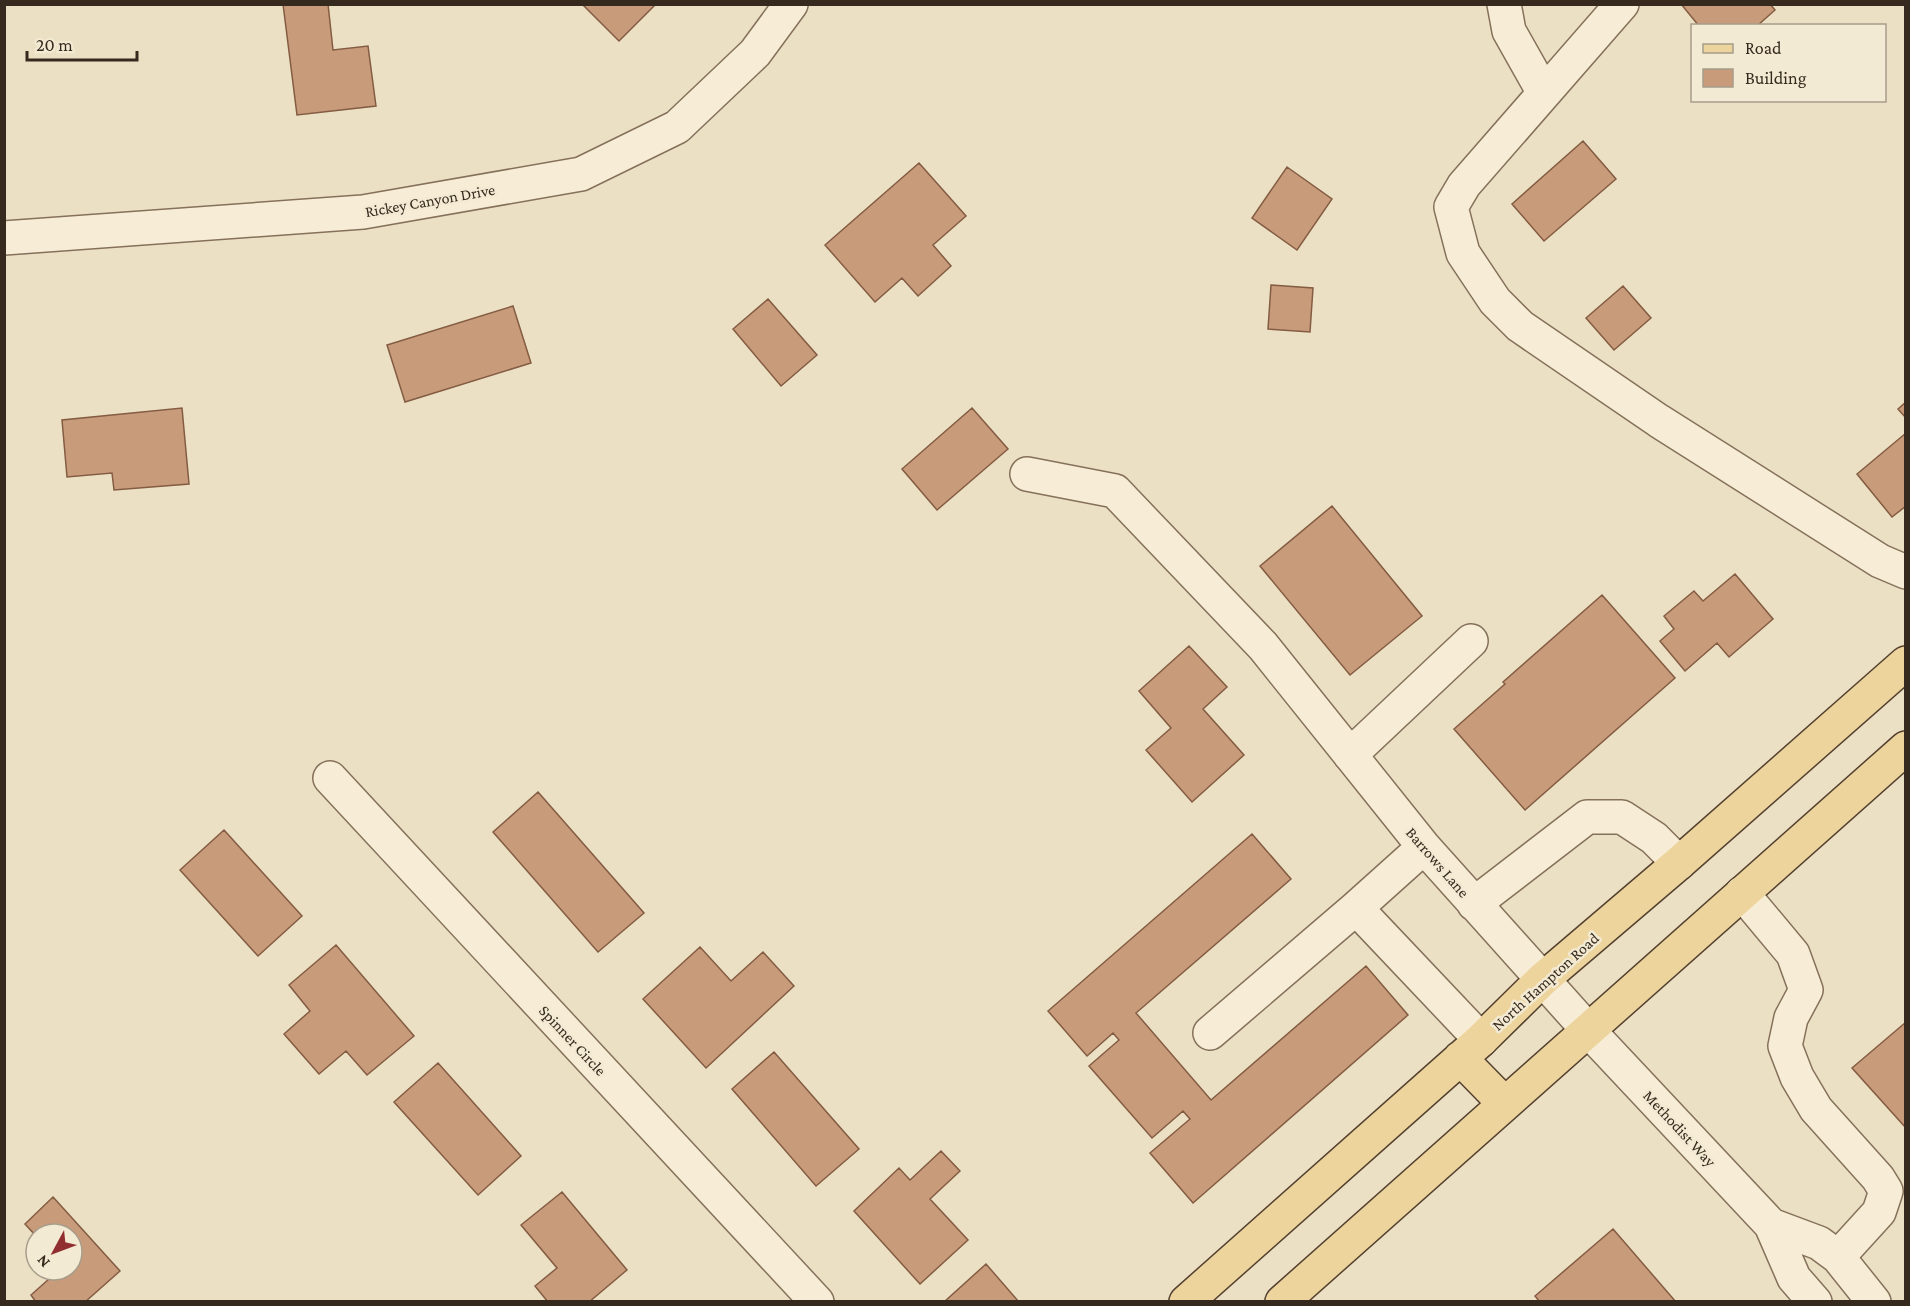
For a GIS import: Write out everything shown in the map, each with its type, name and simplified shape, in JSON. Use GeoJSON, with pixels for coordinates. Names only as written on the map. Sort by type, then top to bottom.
{"type":"FeatureCollection","features":[{"type":"Feature","properties":{"kind":"main road","name":"North Hampton Road"},"geometry":{"type":"LineString","coordinates":[[1186,1302],[1470,1049],[1543,979],[1679,863],[1905,663]]}},
{"type":"Feature","properties":{"kind":"main road"},"geometry":{"type":"LineString","coordinates":[[1282,1302],[1905,748]]}},
{"type":"Feature","properties":{"kind":"main road"},"geometry":{"type":"LineString","coordinates":[[1470,1049],[1505,1104]]}},
{"type":"Feature","properties":{"kind":"street","name":"Rickey Canyon Drive"},"geometry":{"type":"LineString","coordinates":[[4,238],[363,212],[581,174],[677,128],[755,53],[791,4]]}},
{"type":"Feature","properties":{"kind":"street"},"geometry":{"type":"LineString","coordinates":[[1504,4],[1509,31],[1544,93]]}},
{"type":"Feature","properties":{"kind":"street"},"geometry":{"type":"LineString","coordinates":[[1622,4],[1464,185],[1452,207],[1463,253],[1495,301],[1520,326],[1659,421],[1880,561],[1905,572]]}},
{"type":"Feature","properties":{"kind":"street","name":"Barrows Lane"},"geometry":{"type":"LineString","coordinates":[[1027,474],[1115,491],[1263,646],[1424,847],[1588,1030]]}},
{"type":"Feature","properties":{"kind":"street"},"geometry":{"type":"LineString","coordinates":[[1344,748],[1471,641]]}},
{"type":"Feature","properties":{"kind":"street","name":"Spinner Circle"},"geometry":{"type":"LineString","coordinates":[[330,778],[817,1302]]}},
{"type":"Feature","properties":{"kind":"street"},"geometry":{"type":"LineString","coordinates":[[1474,904],[1587,817],[1622,817],[1654,838],[1679,863]]}},
{"type":"Feature","properties":{"kind":"street"},"geometry":{"type":"LineString","coordinates":[[1210,1033],[1424,847]]}},
{"type":"Feature","properties":{"kind":"street"},"geometry":{"type":"LineString","coordinates":[[1742,893],[1793,954],[1806,990],[1791,1018],[1785,1046],[1797,1077],[1816,1109],[1878,1178],[1886,1191],[1879,1212],[1838,1257]]}},
{"type":"Feature","properties":{"kind":"street"},"geometry":{"type":"LineString","coordinates":[[1356,908],[1470,1049]]}},
{"type":"Feature","properties":{"kind":"street","name":"Methodist Way"},"geometry":{"type":"LineString","coordinates":[[1588,1030],[1771,1225],[1794,1278],[1815,1302]]}},
{"type":"Feature","properties":{"kind":"street","name":"Methodist Way"},"geometry":{"type":"LineString","coordinates":[[1771,1225],[1819,1243],[1838,1257],[1874,1302]]}},
{"type":"Feature","properties":{"kind":"building"},"geometry":{"type":"Polygon","coordinates":[[[283,4],[328,4],[333,50],[368,46],[376,106],[297,115],[283,4]]]}},
{"type":"Feature","properties":{"kind":"building"},"geometry":{"type":"Polygon","coordinates":[[[582,4],[656,4],[619,41],[582,4]]]}},
{"type":"Feature","properties":{"kind":"building"},"geometry":{"type":"Polygon","coordinates":[[[1681,4],[1770,4],[1775,10],[1759,24],[1697,24],[1681,4]]]}},
{"type":"Feature","properties":{"kind":"building"},"geometry":{"type":"Polygon","coordinates":[[[1583,141],[1616,179],[1544,241],[1512,204],[1583,141]]]}},
{"type":"Feature","properties":{"kind":"building"},"geometry":{"type":"Polygon","coordinates":[[[919,163],[966,216],[933,245],[951,266],[918,296],[902,278],[875,302],[825,245],[919,163]]]}},
{"type":"Feature","properties":{"kind":"building"},"geometry":{"type":"Polygon","coordinates":[[[1287,167],[1332,199],[1297,250],[1252,218],[1287,167]]]}},
{"type":"Feature","properties":{"kind":"building"},"geometry":{"type":"Polygon","coordinates":[[[1271,285],[1313,288],[1310,332],[1268,329],[1271,285]]]}},
{"type":"Feature","properties":{"kind":"building"},"geometry":{"type":"Polygon","coordinates":[[[1623,286],[1651,318],[1614,350],[1586,318],[1623,286]]]}},
{"type":"Feature","properties":{"kind":"building"},"geometry":{"type":"Polygon","coordinates":[[[768,299],[817,355],[781,386],[733,329],[768,299]]]}},
{"type":"Feature","properties":{"kind":"building"},"geometry":{"type":"Polygon","coordinates":[[[513,306],[531,363],[405,402],[387,345],[513,306]]]}},
{"type":"Feature","properties":{"kind":"building"},"geometry":{"type":"Polygon","coordinates":[[[1906,402],[1906,418],[1898,409],[1906,402]]]}},
{"type":"Feature","properties":{"kind":"building"},"geometry":{"type":"Polygon","coordinates":[[[182,408],[189,484],[114,490],[112,473],[67,477],[62,420],[182,408]]]}},
{"type":"Feature","properties":{"kind":"building"},"geometry":{"type":"Polygon","coordinates":[[[972,408],[1008,449],[937,510],[902,469],[972,408]]]}},
{"type":"Feature","properties":{"kind":"building"},"geometry":{"type":"Polygon","coordinates":[[[1906,433],[1906,506],[1892,517],[1857,474],[1906,433]]]}},
{"type":"Feature","properties":{"kind":"building"},"geometry":{"type":"Polygon","coordinates":[[[1332,506],[1422,616],[1350,675],[1260,566],[1332,506]]]}},
{"type":"Feature","properties":{"kind":"building"},"geometry":{"type":"Polygon","coordinates":[[[1735,574],[1773,619],[1729,657],[1717,643],[1685,671],[1660,641],[1674,629],[1664,616],[1694,591],[1703,601],[1735,574]]]}},
{"type":"Feature","properties":{"kind":"building"},"geometry":{"type":"Polygon","coordinates":[[[1602,595],[1675,678],[1525,810],[1454,729],[1505,684],[1503,682],[1602,595]]]}},
{"type":"Feature","properties":{"kind":"building"},"geometry":{"type":"Polygon","coordinates":[[[1189,646],[1227,687],[1203,709],[1244,755],[1192,802],[1146,750],[1171,728],[1139,691],[1189,646]]]}},
{"type":"Feature","properties":{"kind":"building"},"geometry":{"type":"Polygon","coordinates":[[[538,792],[644,913],[598,952],[493,832],[538,792]]]}},
{"type":"Feature","properties":{"kind":"building"},"geometry":{"type":"Polygon","coordinates":[[[224,830],[302,916],[258,956],[180,870],[224,830]]]}},
{"type":"Feature","properties":{"kind":"building"},"geometry":{"type":"Polygon","coordinates":[[[1252,834],[1291,879],[1136,1013],[1211,1100],[1366,966],[1408,1015],[1193,1203],[1150,1153],[1190,1119],[1183,1111],[1152,1138],[1089,1066],[1119,1040],[1113,1033],[1087,1056],[1048,1011],[1252,834]]]}},
{"type":"Feature","properties":{"kind":"building"},"geometry":{"type":"Polygon","coordinates":[[[336,945],[414,1036],[367,1075],[346,1051],[319,1074],[284,1034],[310,1011],[289,985],[336,945]]]}},
{"type":"Feature","properties":{"kind":"building"},"geometry":{"type":"Polygon","coordinates":[[[700,947],[731,981],[763,952],[794,986],[706,1068],[643,999],[700,947]]]}},
{"type":"Feature","properties":{"kind":"building"},"geometry":{"type":"Polygon","coordinates":[[[1906,1022],[1906,1128],[1852,1068],[1906,1022]]]}},
{"type":"Feature","properties":{"kind":"building"},"geometry":{"type":"Polygon","coordinates":[[[774,1052],[859,1149],[816,1186],[732,1089],[774,1052]]]}},
{"type":"Feature","properties":{"kind":"building"},"geometry":{"type":"Polygon","coordinates":[[[438,1063],[521,1156],[478,1195],[394,1102],[438,1063]]]}},
{"type":"Feature","properties":{"kind":"building"},"geometry":{"type":"Polygon","coordinates":[[[941,1151],[960,1171],[930,1199],[968,1240],[920,1284],[854,1211],[899,1168],[910,1180],[941,1151]]]}},
{"type":"Feature","properties":{"kind":"building"},"geometry":{"type":"Polygon","coordinates":[[[562,1192],[627,1270],[589,1302],[548,1302],[535,1286],[557,1268],[521,1225],[562,1192]]]}},
{"type":"Feature","properties":{"kind":"building"},"geometry":{"type":"Polygon","coordinates":[[[53,1197],[76,1222],[27,1222],[53,1197]]]}},
{"type":"Feature","properties":{"kind":"building"},"geometry":{"type":"Polygon","coordinates":[[[1613,1229],[1676,1302],[1540,1302],[1535,1296],[1613,1229]]]}},
{"type":"Feature","properties":{"kind":"building"},"geometry":{"type":"Polygon","coordinates":[[[84,1231],[120,1271],[85,1302],[36,1302],[31,1295],[46,1282],[84,1282],[84,1231]]]}},
{"type":"Feature","properties":{"kind":"building"},"geometry":{"type":"Polygon","coordinates":[[[986,1264],[1019,1302],[944,1302],[986,1264]]]}}]}
